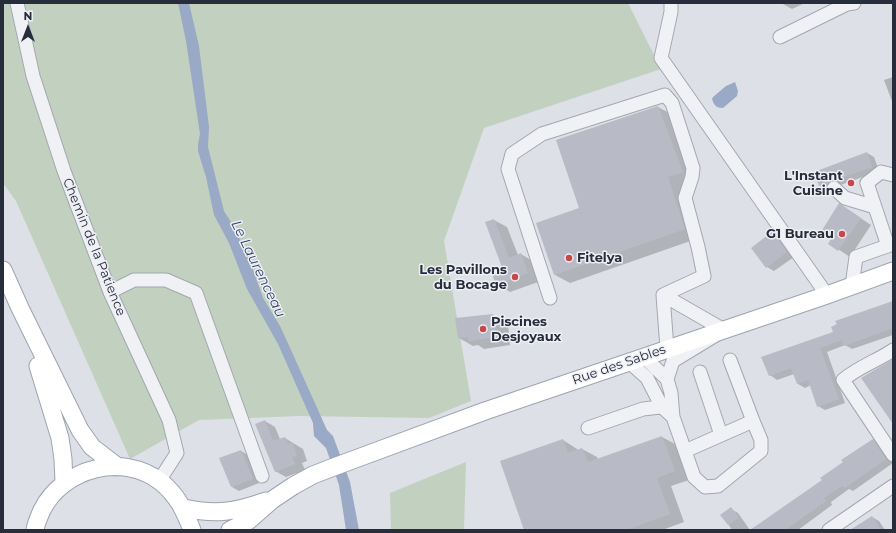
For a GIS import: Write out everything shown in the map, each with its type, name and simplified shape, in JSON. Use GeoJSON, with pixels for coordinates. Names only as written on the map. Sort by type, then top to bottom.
{"type":"FeatureCollection","features":[{"type":"Feature","properties":{"kind":"main road"},"geometry":{"type":"LineString","coordinates":[[3,270],[80,430],[92,447],[118,467]]}},
{"type":"Feature","properties":{"kind":"main road","name":"Rue des Sables"},"geometry":{"type":"LineString","coordinates":[[230,530],[248,521],[272,500],[306,479],[339,465],[485,411],[827,295],[893,271]]}},
{"type":"Feature","properties":{"kind":"main road"},"geometry":{"type":"LineString","coordinates":[[20,308],[46,388],[60,438],[64,483]]}},
{"type":"Feature","properties":{"kind":"main road"},"geometry":{"type":"LineString","coordinates":[[35,530],[36,523],[47,501],[64,483],[80,473],[99,468],[118,467],[140,471],[160,481],[173,493],[184,508],[192,530]]}},
{"type":"Feature","properties":{"kind":"main road","name":"Rue des Sables"},"geometry":{"type":"LineString","coordinates":[[184,508],[202,512],[222,512],[243,509],[272,500]]}},
{"type":"Feature","properties":{"kind":"street","name":"Chemin de la Patience"},"geometry":{"type":"LineString","coordinates":[[17,3],[33,76],[64,171],[110,292],[169,420],[177,453],[160,481]]}},
{"type":"Feature","properties":{"kind":"street"},"geometry":{"type":"LineString","coordinates":[[671,3],[671,12],[661,58],[827,295]]}},
{"type":"Feature","properties":{"kind":"street"},"geometry":{"type":"LineString","coordinates":[[780,37],[847,4],[854,3]]}},
{"type":"Feature","properties":{"kind":"street"},"geometry":{"type":"LineString","coordinates":[[550,298],[508,169],[512,154],[542,134],[665,95],[672,103],[693,168],[692,177],[684,198],[698,247],[704,276],[663,294]]}},
{"type":"Feature","properties":{"kind":"street"},"geometry":{"type":"LineString","coordinates":[[852,286],[856,257],[890,245],[867,183],[881,172],[893,175]]}},
{"type":"Feature","properties":{"kind":"street"},"geometry":{"type":"LineString","coordinates":[[834,188],[845,198],[875,207]]}},
{"type":"Feature","properties":{"kind":"street"},"geometry":{"type":"LineString","coordinates":[[110,292],[134,280],[166,280],[196,293],[262,476]]}},
{"type":"Feature","properties":{"kind":"street"},"geometry":{"type":"LineString","coordinates":[[663,294],[724,330],[673,361],[667,379],[671,393],[669,410]]}},
{"type":"Feature","properties":{"kind":"street"},"geometry":{"type":"LineString","coordinates":[[663,294],[667,349]]}},
{"type":"Feature","properties":{"kind":"street"},"geometry":{"type":"LineString","coordinates":[[893,350],[885,356],[852,372],[843,380],[893,455]]}},
{"type":"Feature","properties":{"kind":"street"},"geometry":{"type":"LineString","coordinates":[[636,359],[667,379]]}},
{"type":"Feature","properties":{"kind":"street"},"geometry":{"type":"LineString","coordinates":[[636,359],[669,410],[694,477],[705,487],[718,486],[761,451],[761,440],[730,360]]}},
{"type":"Feature","properties":{"kind":"street"},"geometry":{"type":"LineString","coordinates":[[700,372],[721,435]]}},
{"type":"Feature","properties":{"kind":"street"},"geometry":{"type":"LineString","coordinates":[[588,428],[643,409],[669,410]]}},
{"type":"Feature","properties":{"kind":"street"},"geometry":{"type":"LineString","coordinates":[[685,452],[753,421]]}},
{"type":"Feature","properties":{"kind":"street"},"geometry":{"type":"LineString","coordinates":[[829,530],[893,486]]}},
{"type":"Feature","properties":{"kind":"green space"},"geometry":{"type":"Polygon","coordinates":[[[3,3],[628,3],[661,69],[484,128],[444,241],[471,401],[429,418],[299,416],[199,420],[130,459],[16,201],[3,183],[3,3]]]}},
{"type":"Feature","properties":{"kind":"green space"},"geometry":{"type":"Polygon","coordinates":[[[466,462],[464,530],[391,530],[390,493],[466,462]]]}},
{"type":"Feature","properties":{"kind":"water"},"geometry":{"type":"Polygon","coordinates":[[[178,3],[189,3],[199,46],[209,127],[208,147],[224,211],[236,230],[252,267],[263,298],[280,326],[327,430],[333,436],[350,482],[359,530],[346,530],[339,485],[326,448],[314,436],[313,423],[278,344],[247,289],[229,243],[214,215],[206,177],[198,151],[200,134],[186,41],[178,3]]]}},
{"type":"Feature","properties":{"kind":"water"},"geometry":{"type":"Polygon","coordinates":[[[735,82],[738,91],[737,96],[723,108],[716,106],[712,99],[713,97],[726,86],[735,82]]]}},
{"type":"Feature","properties":{"kind":"building"},"geometry":{"type":"Polygon","coordinates":[[[658,106],[683,172],[668,177],[685,229],[554,275],[536,223],[579,208],[556,140],[658,106]]]}},
{"type":"Feature","properties":{"kind":"building"},"geometry":{"type":"Polygon","coordinates":[[[867,152],[872,167],[819,186],[814,172],[867,152]]]}},
{"type":"Feature","properties":{"kind":"building"},"geometry":{"type":"Polygon","coordinates":[[[839,203],[861,218],[838,251],[828,244],[831,239],[821,232],[839,203]]]}},
{"type":"Feature","properties":{"kind":"building"},"geometry":{"type":"Polygon","coordinates":[[[494,219],[509,258],[521,253],[528,273],[496,285],[492,274],[503,270],[485,222],[494,219]]]}},
{"type":"Feature","properties":{"kind":"building"},"geometry":{"type":"Polygon","coordinates":[[[773,231],[787,252],[766,268],[751,248],[773,231]]]}},
{"type":"Feature","properties":{"kind":"building"},"geometry":{"type":"Polygon","coordinates":[[[893,301],[893,328],[844,346],[842,340],[820,348],[839,399],[817,407],[808,380],[797,384],[791,368],[769,376],[761,357],[833,332],[831,327],[837,324],[835,321],[893,301]]]}},
{"type":"Feature","properties":{"kind":"building"},"geometry":{"type":"Polygon","coordinates":[[[493,314],[496,337],[469,341],[468,337],[458,338],[455,318],[493,314]]]}},
{"type":"Feature","properties":{"kind":"building"},"geometry":{"type":"Polygon","coordinates":[[[893,359],[893,424],[861,378],[893,359]]]}},
{"type":"Feature","properties":{"kind":"building"},"geometry":{"type":"Polygon","coordinates":[[[265,420],[273,441],[285,437],[288,444],[292,442],[297,456],[292,457],[295,464],[275,472],[255,424],[265,420]]]}},
{"type":"Feature","properties":{"kind":"building"},"geometry":{"type":"Polygon","coordinates":[[[662,436],[675,471],[657,478],[670,514],[626,530],[524,530],[500,461],[563,439],[568,453],[582,448],[588,462],[662,436]]]}},
{"type":"Feature","properties":{"kind":"building"},"geometry":{"type":"Polygon","coordinates":[[[873,439],[886,459],[845,488],[842,486],[824,498],[826,501],[785,530],[750,530],[822,480],[820,478],[843,462],[841,460],[873,439]]]}},
{"type":"Feature","properties":{"kind":"building"},"geometry":{"type":"Polygon","coordinates":[[[241,450],[253,479],[231,487],[219,458],[241,450]]]}},
{"type":"Feature","properties":{"kind":"building"},"geometry":{"type":"Polygon","coordinates":[[[731,507],[739,518],[728,525],[720,515],[731,507]]]}},
{"type":"Feature","properties":{"kind":"building"},"geometry":{"type":"Polygon","coordinates":[[[872,516],[881,530],[850,530],[872,516]]]}},
{"type":"Feature","properties":{"kind":"place","name":"L'Instant Cuisine"},"geometry":{"type":"Point","coordinates":[851,183]}},
{"type":"Feature","properties":{"kind":"place","name":"G1 Bureau"},"geometry":{"type":"Point","coordinates":[842,234]}},
{"type":"Feature","properties":{"kind":"place","name":"Fitelya"},"geometry":{"type":"Point","coordinates":[569,258]}},
{"type":"Feature","properties":{"kind":"place","name":"Les Pavillons du Bocage"},"geometry":{"type":"Point","coordinates":[515,277]}},
{"type":"Feature","properties":{"kind":"place","name":"Piscines Desjoyaux"},"geometry":{"type":"Point","coordinates":[483,329]}},
{"type":"Feature","properties":{"kind":"water label","name":"Le Laurenceau"},"geometry":{"type":"Point","coordinates":[258,269]}}]}
